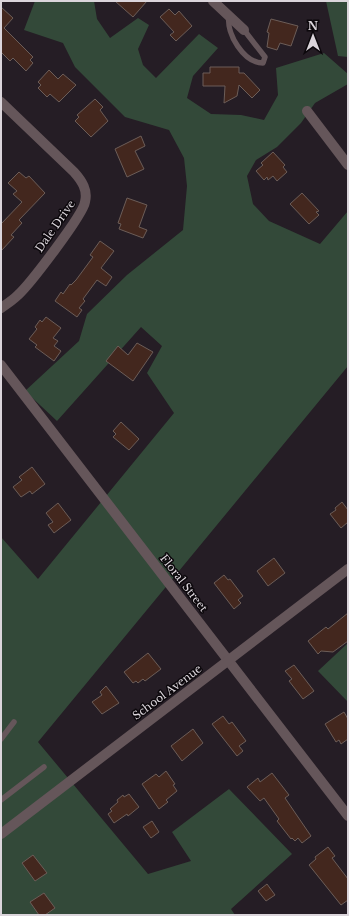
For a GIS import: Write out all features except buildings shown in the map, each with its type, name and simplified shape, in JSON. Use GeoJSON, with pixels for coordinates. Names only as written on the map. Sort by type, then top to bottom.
{"type":"FeatureCollection","features":[{"type":"Feature","properties":{"kind":"street"},"geometry":{"type":"LineString","coordinates":[[213,1],[244,30]]}},
{"type":"Feature","properties":{"kind":"street","name":"Dale Drive"},"geometry":{"type":"LineString","coordinates":[[1,102],[74,172],[82,181],[86,197],[85,204],[73,225],[31,280],[19,295],[1,308]]}},
{"type":"Feature","properties":{"kind":"street"},"geometry":{"type":"LineString","coordinates":[[307,111],[348,164]]}},
{"type":"Feature","properties":{"kind":"street","name":"Floral Street"},"geometry":{"type":"LineString","coordinates":[[1,365],[348,816]]}},
{"type":"Feature","properties":{"kind":"street","name":"School Avenue"},"geometry":{"type":"LineString","coordinates":[[1,834],[348,569]]}},
{"type":"Feature","properties":{"kind":"lane"},"geometry":{"type":"LineString","coordinates":[[229,16],[228,24],[232,37],[246,55],[256,63],[263,63],[265,57],[244,30]]}},
{"type":"Feature","properties":{"kind":"lane"},"geometry":{"type":"LineString","coordinates":[[1,739],[14,722]]}},
{"type":"Feature","properties":{"kind":"lane"},"geometry":{"type":"LineString","coordinates":[[1,800],[44,768]]}},
{"type":"Feature","properties":{"kind":"green space"},"geometry":{"type":"Polygon","coordinates":[[[35,1],[94,1],[97,19],[110,38],[138,18],[149,25],[138,49],[143,65],[156,78],[199,34],[218,48],[193,76],[187,98],[211,114],[241,115],[264,120],[278,95],[276,68],[324,53],[348,74],[348,84],[315,103],[301,123],[277,147],[256,160],[247,176],[253,204],[269,221],[320,244],[348,211],[348,366],[38,742],[148,874],[191,861],[172,832],[229,789],[292,854],[231,909],[235,915],[1,915],[1,537],[38,579],[174,413],[147,373],[162,346],[141,327],[57,421],[25,391],[79,341],[87,314],[127,275],[183,230],[187,186],[184,158],[169,130],[125,117],[75,67],[63,43],[24,30],[35,1]]]}},
{"type":"Feature","properties":{"kind":"green space"},"geometry":{"type":"Polygon","coordinates":[[[326,1],[348,1],[348,57],[338,56],[326,1]]]}},
{"type":"Feature","properties":{"kind":"green space"},"geometry":{"type":"Polygon","coordinates":[[[348,643],[348,702],[318,671],[348,643]]]}}]}
